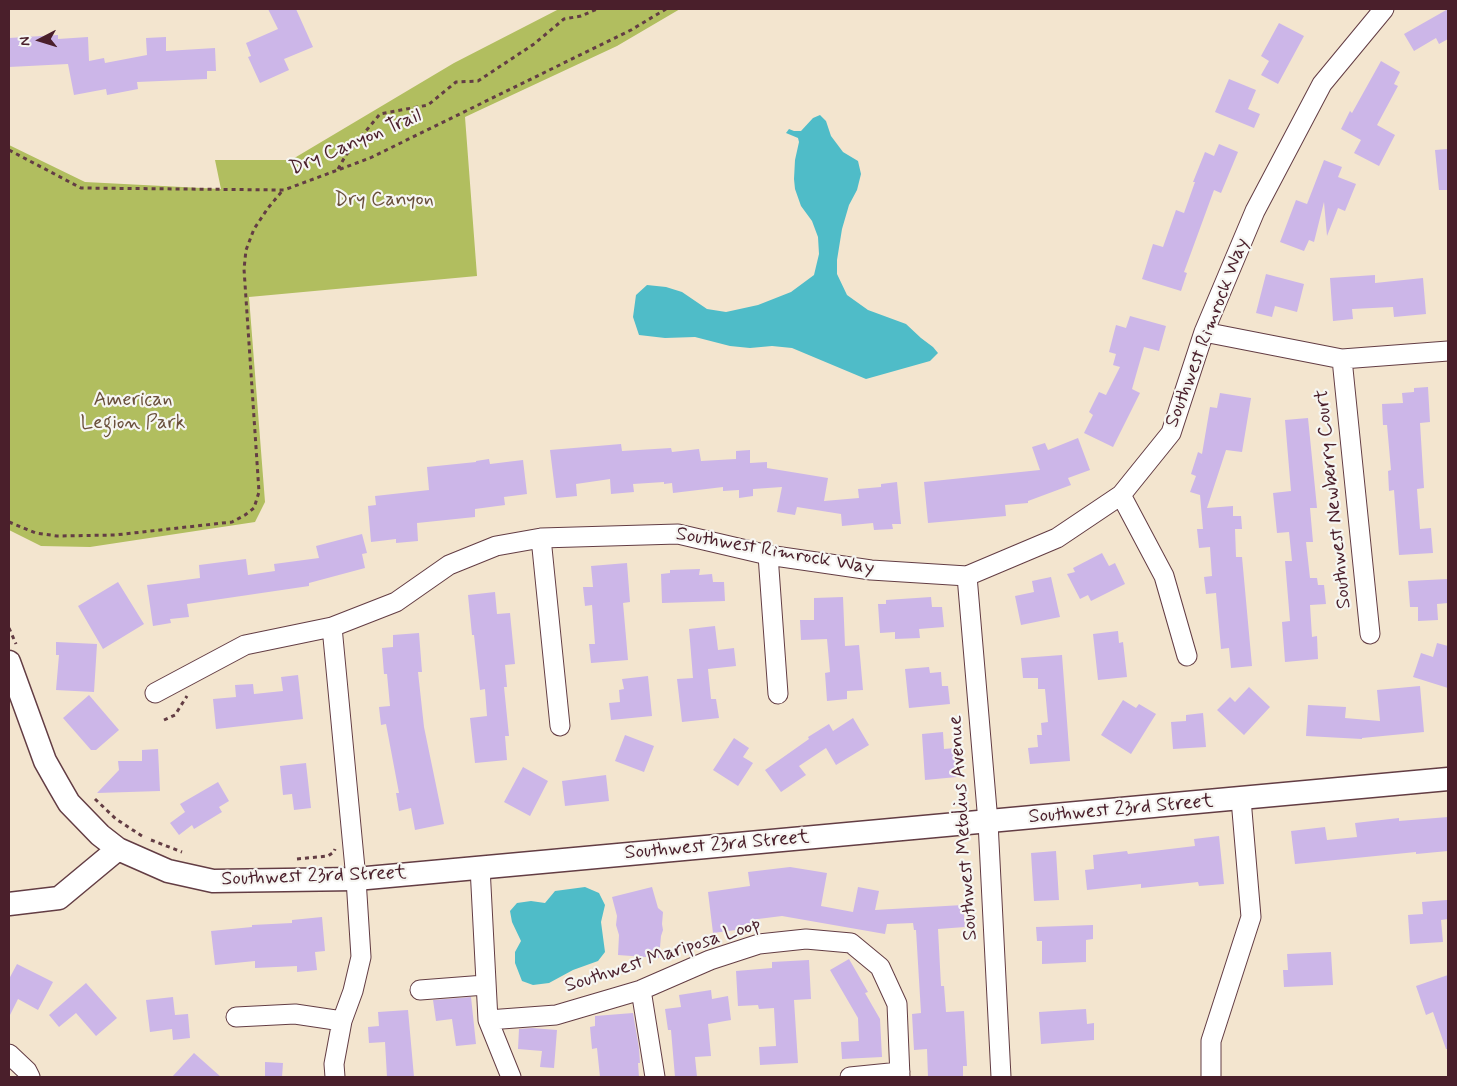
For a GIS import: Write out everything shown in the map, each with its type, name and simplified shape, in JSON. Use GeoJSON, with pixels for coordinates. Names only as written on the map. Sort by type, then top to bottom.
{"type":"FeatureCollection","features":[{"type":"Feature","properties":{"kind":"street","name":"Southwest Rimrock Way"},"geometry":{"type":"LineString","coordinates":[[154,693],[245,645],[332,627],[396,602],[449,565],[496,546],[541,538],[678,534],[768,555],[871,570],[967,576],[1057,538],[1121,496],[1171,433],[1204,332],[1255,211],[1322,84],[1384,9]]}},
{"type":"Feature","properties":{"kind":"street"},"geometry":{"type":"LineString","coordinates":[[1204,332],[1342,359],[1448,351]]}},
{"type":"Feature","properties":{"kind":"street","name":"Southwest Newberry Court"},"geometry":{"type":"LineString","coordinates":[[1342,359],[1370,634]]}},
{"type":"Feature","properties":{"kind":"street"},"geometry":{"type":"LineString","coordinates":[[1121,496],[1164,576],[1187,656]]}},
{"type":"Feature","properties":{"kind":"street"},"geometry":{"type":"LineString","coordinates":[[541,538],[560,726]]}},
{"type":"Feature","properties":{"kind":"street"},"geometry":{"type":"LineString","coordinates":[[768,555],[778,694]]}},
{"type":"Feature","properties":{"kind":"street","name":"Southwest Metolius Avenue"},"geometry":{"type":"LineString","coordinates":[[967,576],[988,822],[1001,1077]]}},
{"type":"Feature","properties":{"kind":"street"},"geometry":{"type":"LineString","coordinates":[[332,627],[356,879],[361,957],[353,991],[342,1021],[334,1064],[335,1077]]}},
{"type":"Feature","properties":{"kind":"street"},"geometry":{"type":"LineString","coordinates":[[9,904],[59,898],[118,849],[100,835],[69,803],[45,761],[13,656]]}},
{"type":"Feature","properties":{"kind":"street","name":"Southwest 23rd Street"},"geometry":{"type":"LineString","coordinates":[[118,849],[168,871],[213,881],[356,879],[1448,780]]}},
{"type":"Feature","properties":{"kind":"street"},"geometry":{"type":"LineString","coordinates":[[1211,1077],[1211,1041],[1251,917],[1241,799]]}},
{"type":"Feature","properties":{"kind":"street"},"geometry":{"type":"LineString","coordinates":[[480,867],[488,1020],[511,1077]]}},
{"type":"Feature","properties":{"kind":"street","name":"Southwest Mariposa Loop"},"geometry":{"type":"LineString","coordinates":[[488,1020],[556,1015],[641,990],[710,960],[759,944],[806,939],[851,942],[880,967],[897,1004],[900,1075]]}},
{"type":"Feature","properties":{"kind":"street"},"geometry":{"type":"LineString","coordinates":[[420,990],[485,985]]}},
{"type":"Feature","properties":{"kind":"street"},"geometry":{"type":"LineString","coordinates":[[641,990],[655,1077]]}},
{"type":"Feature","properties":{"kind":"street"},"geometry":{"type":"LineString","coordinates":[[236,1017],[295,1014],[342,1021]]}},
{"type":"Feature","properties":{"kind":"street"},"geometry":{"type":"LineString","coordinates":[[9,1054],[27,1071],[30,1077]]}},
{"type":"Feature","properties":{"kind":"street"},"geometry":{"type":"LineString","coordinates":[[850,1077],[900,1075]]}},
{"type":"Feature","properties":{"kind":"path"},"geometry":{"type":"LineString","coordinates":[[338,169],[346,155],[380,114],[428,105],[456,82],[478,81],[534,44],[564,19],[581,16],[597,9]]}},
{"type":"Feature","properties":{"kind":"path","name":"Dry Canyon Trail"},"geometry":{"type":"LineString","coordinates":[[9,150],[80,188],[284,190],[370,158],[630,30],[666,9]]}},
{"type":"Feature","properties":{"kind":"path"},"geometry":{"type":"LineString","coordinates":[[9,522],[36,533],[57,536],[115,535],[232,522],[246,516],[254,508],[259,492],[244,269],[246,250],[254,229],[268,208],[284,190]]}},
{"type":"Feature","properties":{"kind":"path"},"geometry":{"type":"LineString","coordinates":[[9,628],[13,656]]}},
{"type":"Feature","properties":{"kind":"path"},"geometry":{"type":"LineString","coordinates":[[164,720],[175,715],[191,689]]}},
{"type":"Feature","properties":{"kind":"path"},"geometry":{"type":"LineString","coordinates":[[90,794],[116,819],[143,837],[189,854]]}},
{"type":"Feature","properties":{"kind":"path"},"geometry":{"type":"LineString","coordinates":[[290,859],[328,856],[334,852],[336,846]]}},
{"type":"Feature","properties":{"kind":"green space","name":"American Legion Park"},"geometry":{"type":"Polygon","coordinates":[[[559,9],[680,9],[617,46],[465,117],[477,276],[249,297],[265,502],[255,522],[90,547],[41,546],[9,530],[9,145],[85,182],[221,189],[215,160],[291,160],[454,63],[559,9]]]}},
{"type":"Feature","properties":{"kind":"water"},"geometry":{"type":"Polygon","coordinates":[[[820,115],[826,121],[831,136],[843,152],[858,161],[861,174],[842,229],[837,260],[837,274],[847,295],[868,310],[906,324],[938,353],[930,361],[866,379],[792,348],[772,346],[750,348],[730,346],[695,337],[665,338],[639,335],[633,317],[636,295],[647,285],[666,287],[682,292],[707,309],[726,312],[758,305],[791,292],[814,275],[819,254],[818,237],[812,221],[801,206],[795,189],[795,160],[799,142],[798,138],[786,133],[789,129],[801,131],[813,118],[820,115]]]}},
{"type":"Feature","properties":{"kind":"water"},"geometry":{"type":"Polygon","coordinates":[[[585,887],[599,893],[605,905],[601,922],[605,952],[598,961],[573,970],[549,983],[533,985],[522,981],[515,963],[515,952],[521,941],[512,922],[510,911],[517,903],[531,901],[545,903],[555,891],[585,887]]]}},
{"type":"Feature","properties":{"kind":"building"},"geometry":{"type":"Polygon","coordinates":[[[268,9],[296,9],[313,47],[284,59],[289,70],[260,83],[248,57],[251,56],[246,43],[278,29],[268,9]]]}},
{"type":"Feature","properties":{"kind":"building"},"geometry":{"type":"Polygon","coordinates":[[[1448,9],[1448,39],[1439,44],[1436,38],[1414,51],[1404,34],[1448,9]]]}},
{"type":"Feature","properties":{"kind":"building"},"geometry":{"type":"Polygon","coordinates":[[[1279,23],[1304,36],[1278,84],[1261,75],[1269,61],[1261,56],[1279,23]]]}},
{"type":"Feature","properties":{"kind":"building"},"geometry":{"type":"Polygon","coordinates":[[[58,35],[58,39],[88,37],[89,61],[104,58],[105,63],[147,55],[146,38],[166,37],[166,51],[215,48],[216,71],[207,71],[207,79],[137,82],[138,89],[107,95],[106,89],[74,95],[68,64],[9,67],[9,38],[58,35]]]}},
{"type":"Feature","properties":{"kind":"building"},"geometry":{"type":"Polygon","coordinates":[[[1381,61],[1400,72],[1394,84],[1398,86],[1377,125],[1395,135],[1379,166],[1354,153],[1361,140],[1341,129],[1381,61]]]}},
{"type":"Feature","properties":{"kind":"building"},"geometry":{"type":"Polygon","coordinates":[[[1229,79],[1256,90],[1248,109],[1260,114],[1254,128],[1215,112],[1229,79]]]}},
{"type":"Feature","properties":{"kind":"building"},"geometry":{"type":"Polygon","coordinates":[[[1219,144],[1238,152],[1221,193],[1214,190],[1184,272],[1187,273],[1181,291],[1142,279],[1153,244],[1163,247],[1176,210],[1184,213],[1195,182],[1193,182],[1205,152],[1214,156],[1219,144]]]}},
{"type":"Feature","properties":{"kind":"building"},"geometry":{"type":"Polygon","coordinates":[[[1448,149],[1448,190],[1439,190],[1435,150],[1448,149]]]}},
{"type":"Feature","properties":{"kind":"building"},"geometry":{"type":"Polygon","coordinates":[[[1324,160],[1342,167],[1338,177],[1356,184],[1345,211],[1338,208],[1327,236],[1324,202],[1314,242],[1309,240],[1304,251],[1280,242],[1296,200],[1307,204],[1324,160]]]}},
{"type":"Feature","properties":{"kind":"building"},"geometry":{"type":"Polygon","coordinates":[[[1266,274],[1304,284],[1297,312],[1275,306],[1272,317],[1256,313],[1266,274]]]}},
{"type":"Feature","properties":{"kind":"building"},"geometry":{"type":"Polygon","coordinates":[[[1375,275],[1375,283],[1423,278],[1426,314],[1394,317],[1393,307],[1352,309],[1353,319],[1333,321],[1330,278],[1375,275]]]}},
{"type":"Feature","properties":{"kind":"building"},"geometry":{"type":"Polygon","coordinates":[[[1130,316],[1166,326],[1159,351],[1144,347],[1132,389],[1140,393],[1113,447],[1084,433],[1093,415],[1089,412],[1099,392],[1106,395],[1120,367],[1113,365],[1116,354],[1109,352],[1116,325],[1126,328],[1130,316]]]}},
{"type":"Feature","properties":{"kind":"building"},"geometry":{"type":"Polygon","coordinates":[[[1428,387],[1430,422],[1420,423],[1424,488],[1417,489],[1420,529],[1431,528],[1433,553],[1399,555],[1394,490],[1389,491],[1388,471],[1391,470],[1387,425],[1383,425],[1382,404],[1403,403],[1402,393],[1414,392],[1414,388],[1428,387]]]}},
{"type":"Feature","properties":{"kind":"building"},"geometry":{"type":"Polygon","coordinates":[[[1220,393],[1251,398],[1242,452],[1226,450],[1207,508],[1233,506],[1233,516],[1241,516],[1242,529],[1235,529],[1236,557],[1242,557],[1252,666],[1231,668],[1229,648],[1221,649],[1216,593],[1206,594],[1204,577],[1212,576],[1210,547],[1199,548],[1197,529],[1203,529],[1200,495],[1190,492],[1196,476],[1191,474],[1198,452],[1202,454],[1210,407],[1217,408],[1220,393]]]}},
{"type":"Feature","properties":{"kind":"building"},"geometry":{"type":"Polygon","coordinates":[[[1308,418],[1317,508],[1310,508],[1313,542],[1306,542],[1310,578],[1317,578],[1318,585],[1324,585],[1326,604],[1310,605],[1312,637],[1317,636],[1318,659],[1285,662],[1282,622],[1290,621],[1285,561],[1292,561],[1289,532],[1277,533],[1273,493],[1291,491],[1285,420],[1308,418]]]}},
{"type":"Feature","properties":{"kind":"building"},"geometry":{"type":"Polygon","coordinates":[[[1078,438],[1090,470],[1068,478],[1071,485],[1028,501],[1028,503],[1005,505],[1006,516],[928,523],[924,482],[1040,470],[1032,447],[1045,443],[1048,450],[1078,438]]]}},
{"type":"Feature","properties":{"kind":"building"},"geometry":{"type":"Polygon","coordinates":[[[621,444],[622,451],[671,448],[672,452],[699,449],[701,461],[736,459],[736,451],[750,450],[750,463],[767,462],[767,468],[828,478],[824,501],[859,498],[858,489],[881,487],[881,484],[897,482],[901,524],[892,524],[893,529],[874,530],[873,523],[842,526],[841,514],[797,507],[795,515],[777,512],[782,487],[753,489],[753,496],[739,498],[739,490],[723,491],[723,487],[673,493],[672,483],[664,484],[664,482],[633,484],[634,492],[611,494],[610,479],[576,484],[577,496],[556,498],[550,450],[621,444]]]}},
{"type":"Feature","properties":{"kind":"building"},"geometry":{"type":"Polygon","coordinates":[[[489,459],[490,464],[523,460],[527,494],[504,497],[505,505],[475,509],[475,517],[417,523],[418,541],[396,543],[396,539],[371,542],[368,506],[376,505],[375,496],[429,490],[427,467],[489,459]]]}},
{"type":"Feature","properties":{"kind":"building"},"geometry":{"type":"Polygon","coordinates":[[[362,534],[367,553],[362,554],[365,568],[309,583],[309,586],[187,604],[189,617],[170,619],[171,623],[153,626],[147,585],[200,578],[199,565],[246,559],[248,575],[275,571],[274,564],[319,558],[316,546],[362,534]]]}},
{"type":"Feature","properties":{"kind":"building"},"geometry":{"type":"Polygon","coordinates":[[[1102,553],[1109,566],[1115,563],[1125,584],[1091,601],[1088,595],[1080,599],[1067,574],[1075,572],[1073,568],[1102,553]]]}},
{"type":"Feature","properties":{"kind":"building"},"geometry":{"type":"Polygon","coordinates":[[[627,563],[630,602],[623,603],[628,660],[591,663],[589,644],[595,644],[592,605],[585,606],[583,587],[593,587],[591,566],[627,563]]]}},
{"type":"Feature","properties":{"kind":"building"},"geometry":{"type":"Polygon","coordinates":[[[700,569],[699,575],[712,574],[713,582],[724,582],[725,601],[662,603],[661,574],[670,573],[670,570],[700,569]]]}},
{"type":"Feature","properties":{"kind":"building"},"geometry":{"type":"Polygon","coordinates":[[[1051,577],[1060,617],[1021,625],[1015,596],[1034,592],[1032,581],[1051,577]]]}},
{"type":"Feature","properties":{"kind":"building"},"geometry":{"type":"Polygon","coordinates":[[[1448,579],[1448,603],[1437,604],[1438,620],[1418,621],[1418,607],[1410,607],[1408,581],[1448,579]]]}},
{"type":"Feature","properties":{"kind":"building"},"geometry":{"type":"Polygon","coordinates":[[[118,582],[144,624],[103,649],[78,606],[118,582]]]}},
{"type":"Feature","properties":{"kind":"building"},"geometry":{"type":"Polygon","coordinates":[[[495,592],[497,614],[510,613],[515,664],[505,665],[507,687],[504,687],[509,736],[505,736],[507,760],[475,763],[470,718],[487,716],[485,689],[480,690],[468,595],[495,592]]]}},
{"type":"Feature","properties":{"kind":"building"},"geometry":{"type":"Polygon","coordinates":[[[843,597],[845,646],[859,645],[863,690],[847,691],[847,699],[827,701],[825,673],[830,672],[827,639],[801,640],[800,620],[814,620],[814,598],[843,597]]]}},
{"type":"Feature","properties":{"kind":"building"},"geometry":{"type":"Polygon","coordinates":[[[931,597],[932,607],[942,607],[944,627],[919,629],[920,638],[895,639],[895,632],[880,633],[878,604],[886,604],[886,600],[931,597]]]}},
{"type":"Feature","properties":{"kind":"building"},"geometry":{"type":"Polygon","coordinates":[[[715,626],[718,650],[734,648],[736,666],[708,669],[711,699],[716,699],[719,718],[682,722],[677,679],[693,678],[689,629],[715,626]]]}},
{"type":"Feature","properties":{"kind":"building"},"geometry":{"type":"Polygon","coordinates":[[[1118,631],[1119,643],[1123,642],[1127,677],[1098,680],[1093,634],[1118,631]]]}},
{"type":"Feature","properties":{"kind":"building"},"geometry":{"type":"Polygon","coordinates":[[[419,633],[422,672],[418,672],[424,727],[444,824],[415,830],[411,808],[399,811],[396,793],[399,793],[386,724],[381,725],[379,707],[390,706],[387,674],[384,674],[382,648],[393,647],[393,635],[419,633]]]}},
{"type":"Feature","properties":{"kind":"building"},"geometry":{"type":"Polygon","coordinates":[[[56,642],[97,644],[94,692],[56,690],[59,655],[56,655],[56,642]]]}},
{"type":"Feature","properties":{"kind":"building"},"geometry":{"type":"Polygon","coordinates":[[[1437,643],[1448,646],[1448,688],[1413,677],[1421,653],[1433,657],[1437,643]]]}},
{"type":"Feature","properties":{"kind":"building"},"geometry":{"type":"Polygon","coordinates":[[[1062,655],[1070,761],[1030,764],[1028,748],[1038,747],[1037,735],[1042,735],[1041,723],[1048,722],[1045,689],[1038,689],[1038,678],[1023,678],[1021,658],[1062,655]]]}},
{"type":"Feature","properties":{"kind":"building"},"geometry":{"type":"Polygon","coordinates":[[[929,667],[930,673],[941,672],[942,686],[948,686],[950,704],[909,708],[905,669],[929,667]]]}},
{"type":"Feature","properties":{"kind":"building"},"geometry":{"type":"Polygon","coordinates":[[[298,675],[303,719],[216,729],[213,699],[236,697],[235,685],[253,684],[254,694],[283,691],[281,677],[298,675]]]}},
{"type":"Feature","properties":{"kind":"building"},"geometry":{"type":"Polygon","coordinates":[[[648,676],[652,716],[611,720],[609,703],[620,702],[619,690],[624,689],[622,679],[648,676]]]}},
{"type":"Feature","properties":{"kind":"building"},"geometry":{"type":"Polygon","coordinates":[[[1420,686],[1424,732],[1362,739],[1306,736],[1308,705],[1346,707],[1345,718],[1380,721],[1377,690],[1420,686]]]}},
{"type":"Feature","properties":{"kind":"building"},"geometry":{"type":"Polygon","coordinates":[[[1249,687],[1270,707],[1244,735],[1217,710],[1230,697],[1235,702],[1249,687]]]}},
{"type":"Feature","properties":{"kind":"building"},"geometry":{"type":"Polygon","coordinates":[[[89,695],[119,730],[96,750],[91,750],[63,718],[89,695]]]}},
{"type":"Feature","properties":{"kind":"building"},"geometry":{"type":"Polygon","coordinates":[[[1123,700],[1136,708],[1139,704],[1156,714],[1131,754],[1101,735],[1123,700]]]}},
{"type":"Feature","properties":{"kind":"building"},"geometry":{"type":"Polygon","coordinates":[[[1203,713],[1206,747],[1173,749],[1171,722],[1186,721],[1186,715],[1203,713]]]}},
{"type":"Feature","properties":{"kind":"building"},"geometry":{"type":"Polygon","coordinates":[[[853,718],[869,745],[836,765],[826,748],[799,766],[806,775],[781,792],[765,770],[809,739],[808,737],[829,724],[833,731],[853,718]]]}},
{"type":"Feature","properties":{"kind":"building"},"geometry":{"type":"Polygon","coordinates":[[[943,732],[944,749],[955,748],[957,777],[925,780],[922,734],[943,732]]]}},
{"type":"Feature","properties":{"kind":"building"},"geometry":{"type":"Polygon","coordinates":[[[625,735],[654,746],[644,772],[615,761],[625,735]]]}},
{"type":"Feature","properties":{"kind":"building"},"geometry":{"type":"Polygon","coordinates":[[[734,738],[749,748],[743,757],[753,763],[738,786],[713,770],[734,738]]]}},
{"type":"Feature","properties":{"kind":"building"},"geometry":{"type":"Polygon","coordinates":[[[158,749],[160,791],[97,793],[119,770],[118,761],[142,761],[142,750],[158,749]]]}},
{"type":"Feature","properties":{"kind":"building"},"geometry":{"type":"Polygon","coordinates":[[[306,763],[311,808],[294,810],[292,794],[283,795],[280,766],[306,763]]]}},
{"type":"Feature","properties":{"kind":"building"},"geometry":{"type":"Polygon","coordinates":[[[523,767],[548,781],[530,816],[504,802],[523,767]]]}},
{"type":"Feature","properties":{"kind":"building"},"geometry":{"type":"Polygon","coordinates":[[[606,775],[609,801],[565,806],[562,781],[606,775]]]}},
{"type":"Feature","properties":{"kind":"building"},"geometry":{"type":"Polygon","coordinates":[[[218,782],[229,801],[219,807],[222,812],[194,829],[192,825],[179,835],[170,823],[185,812],[180,804],[218,782]]]}},
{"type":"Feature","properties":{"kind":"building"},"geometry":{"type":"Polygon","coordinates":[[[1448,817],[1448,851],[1416,854],[1416,852],[1295,864],[1291,831],[1325,827],[1327,840],[1357,837],[1355,823],[1399,818],[1399,821],[1448,817]]]}},
{"type":"Feature","properties":{"kind":"building"},"geometry":{"type":"Polygon","coordinates":[[[1219,836],[1224,884],[1199,886],[1198,882],[1141,888],[1141,884],[1087,890],[1085,870],[1094,869],[1093,855],[1127,851],[1128,854],[1195,846],[1194,839],[1219,836]]]}},
{"type":"Feature","properties":{"kind":"building"},"geometry":{"type":"Polygon","coordinates":[[[1056,851],[1059,900],[1034,901],[1031,853],[1056,851]]]}},
{"type":"Feature","properties":{"kind":"building"},"geometry":{"type":"Polygon","coordinates":[[[790,867],[827,873],[821,906],[853,912],[858,887],[879,891],[875,910],[963,905],[965,927],[938,929],[941,986],[944,986],[946,1012],[964,1011],[967,1066],[963,1066],[963,1077],[928,1077],[927,1049],[914,1050],[912,1014],[921,1013],[916,930],[914,930],[913,923],[887,924],[885,934],[782,916],[750,920],[751,928],[713,933],[708,892],[750,886],[748,872],[790,867]]]}},
{"type":"Feature","properties":{"kind":"building"},"geometry":{"type":"Polygon","coordinates":[[[652,887],[658,908],[663,912],[663,930],[659,958],[618,955],[619,935],[612,897],[652,887]]]}},
{"type":"Feature","properties":{"kind":"building"},"geometry":{"type":"Polygon","coordinates":[[[1447,900],[1448,919],[1441,920],[1443,942],[1410,944],[1408,915],[1423,914],[1422,902],[1447,900]]]}},
{"type":"Feature","properties":{"kind":"building"},"geometry":{"type":"Polygon","coordinates":[[[322,917],[325,951],[315,952],[317,970],[297,972],[297,966],[255,968],[255,961],[215,965],[211,931],[252,927],[252,925],[292,923],[292,920],[322,917]]]}},
{"type":"Feature","properties":{"kind":"building"},"geometry":{"type":"Polygon","coordinates":[[[1093,925],[1093,939],[1086,940],[1086,962],[1042,964],[1042,941],[1037,941],[1036,927],[1093,925]]]}},
{"type":"Feature","properties":{"kind":"building"},"geometry":{"type":"Polygon","coordinates":[[[1331,952],[1333,985],[1284,987],[1283,970],[1288,970],[1287,954],[1331,952]]]}},
{"type":"Feature","properties":{"kind":"building"},"geometry":{"type":"Polygon","coordinates":[[[849,959],[868,992],[865,993],[880,1019],[882,1057],[842,1059],[841,1042],[859,1041],[858,1018],[830,970],[849,959]]]}},
{"type":"Feature","properties":{"kind":"building"},"geometry":{"type":"Polygon","coordinates":[[[809,960],[811,999],[794,1000],[798,1063],[760,1065],[759,1047],[776,1046],[774,1008],[759,1009],[758,1005],[738,1006],[736,971],[772,968],[772,962],[809,960]]]}},
{"type":"Feature","properties":{"kind":"building"},"geometry":{"type":"Polygon","coordinates":[[[17,964],[53,982],[38,1010],[18,999],[9,1017],[9,979],[17,964]]]}},
{"type":"Feature","properties":{"kind":"building"},"geometry":{"type":"Polygon","coordinates":[[[1448,975],[1448,1049],[1446,1049],[1433,1012],[1426,1015],[1416,986],[1448,975]]]}},
{"type":"Feature","properties":{"kind":"building"},"geometry":{"type":"Polygon","coordinates":[[[86,983],[117,1018],[96,1036],[76,1013],[59,1027],[49,1015],[86,983]]]}},
{"type":"Feature","properties":{"kind":"building"},"geometry":{"type":"Polygon","coordinates":[[[711,990],[712,999],[728,996],[731,1020],[708,1024],[711,1056],[695,1057],[697,1077],[675,1077],[671,1030],[668,1030],[665,1009],[681,1007],[679,995],[711,990]]]}},
{"type":"Feature","properties":{"kind":"building"},"geometry":{"type":"Polygon","coordinates":[[[173,997],[175,1015],[188,1014],[190,1038],[173,1040],[172,1029],[150,1032],[146,1000],[173,997]]]}},
{"type":"Feature","properties":{"kind":"building"},"geometry":{"type":"Polygon","coordinates":[[[471,997],[476,1044],[456,1046],[452,1019],[436,1021],[433,1000],[471,997]]]}},
{"type":"Feature","properties":{"kind":"building"},"geometry":{"type":"Polygon","coordinates":[[[1086,1009],[1087,1024],[1094,1023],[1094,1040],[1041,1044],[1039,1012],[1086,1009]]]}},
{"type":"Feature","properties":{"kind":"building"},"geometry":{"type":"Polygon","coordinates":[[[408,1010],[414,1077],[387,1077],[385,1042],[369,1043],[368,1027],[379,1026],[378,1012],[408,1010]]]}},
{"type":"Feature","properties":{"kind":"building"},"geometry":{"type":"Polygon","coordinates":[[[633,1013],[639,1048],[639,1077],[600,1077],[597,1048],[592,1049],[590,1027],[595,1026],[595,1016],[633,1013]]]}},
{"type":"Feature","properties":{"kind":"building"},"geometry":{"type":"Polygon","coordinates":[[[519,1029],[557,1030],[554,1068],[540,1067],[542,1051],[518,1049],[519,1029]]]}},
{"type":"Feature","properties":{"kind":"building"},"geometry":{"type":"Polygon","coordinates":[[[194,1053],[221,1077],[172,1077],[194,1053]]]}},
{"type":"Feature","properties":{"kind":"building"},"geometry":{"type":"Polygon","coordinates":[[[265,1062],[283,1063],[282,1077],[265,1077],[265,1062]]]}},
{"type":"Feature","properties":{"kind":"park label","name":"Dry Canyon"},"geometry":{"type":"Point","coordinates":[384,201]}}]}
